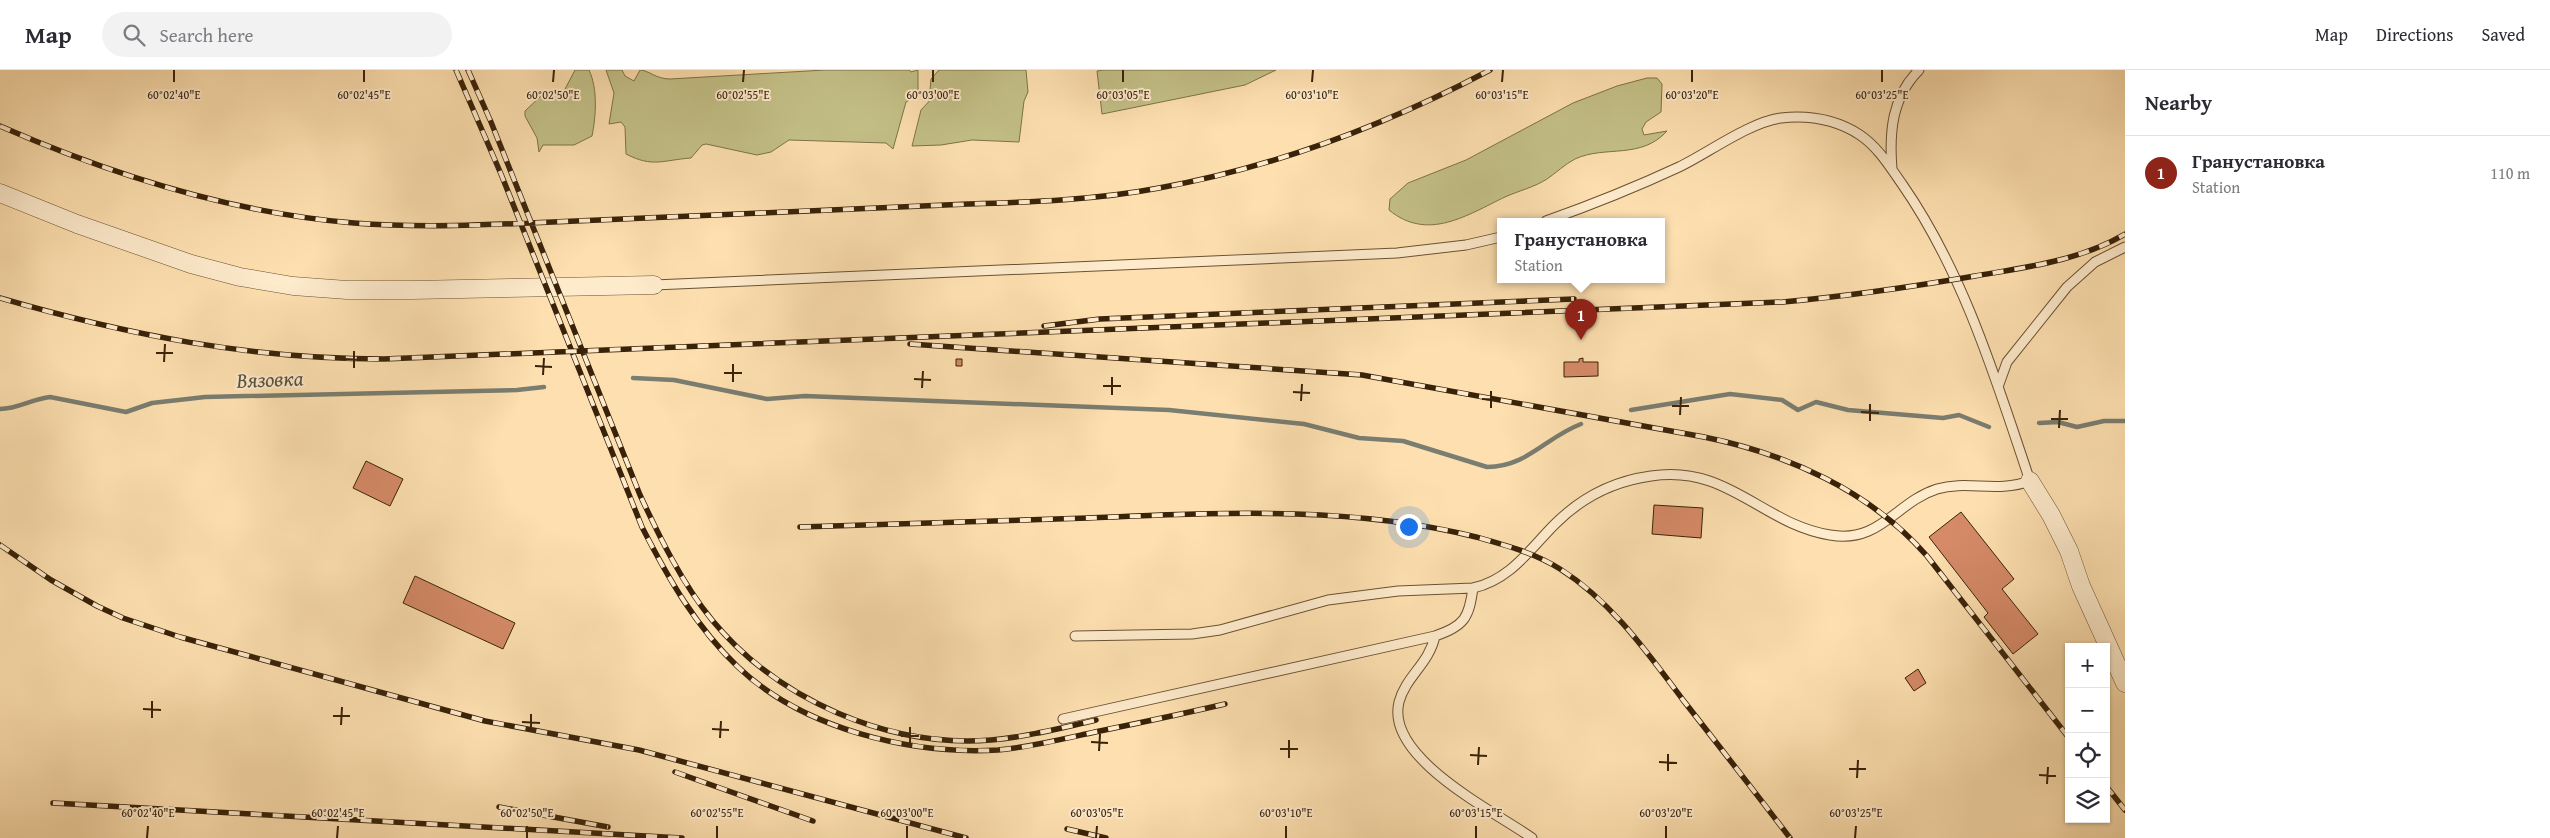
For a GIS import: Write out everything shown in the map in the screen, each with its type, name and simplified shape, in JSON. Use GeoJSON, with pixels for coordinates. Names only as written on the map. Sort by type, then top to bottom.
{"type":"FeatureCollection","features":[{"type":"Feature","properties":{"kind":"street"},"geometry":{"type":"LineString","coordinates":[[0,193],[77,224],[191,264],[240,277],[293,286],[347,290],[412,290],[654,285]]}},
{"type":"Feature","properties":{"kind":"street"},"geometry":{"type":"LineString","coordinates":[[2030,482],[2051,515],[2069,551],[2081,586],[2125,683]]}},
{"type":"Feature","properties":{"kind":"lane"},"geometry":{"type":"LineString","coordinates":[[1892,169],[1890,133],[1896,106],[1903,91],[1918,70]]}},
{"type":"Feature","properties":{"kind":"lane"},"geometry":{"type":"LineString","coordinates":[[1076,636],[1192,634],[1220,630],[1328,600],[1398,591],[1473,588],[1486,585],[1508,572],[1556,523],[1584,501],[1616,484],[1633,478],[1675,474],[1713,480],[1798,527],[1832,536],[1864,534],[1877,528],[1914,500],[1938,489],[1950,487],[2014,487],[2030,482],[1998,387],[1943,252],[1926,218],[1877,149],[1862,136],[1844,126],[1824,119],[1780,118],[1760,124],[1678,167],[1553,218]]}},
{"type":"Feature","properties":{"kind":"lane"},"geometry":{"type":"LineString","coordinates":[[654,285],[1415,252],[1466,245],[1497,238]]}},
{"type":"Feature","properties":{"kind":"lane"},"geometry":{"type":"LineString","coordinates":[[1998,387],[2007,362],[2067,287],[2095,262],[2125,247]]}},
{"type":"Feature","properties":{"kind":"lane"},"geometry":{"type":"LineString","coordinates":[[1063,719],[1435,636],[1454,629],[1464,621],[1468,614],[1473,588]]}},
{"type":"Feature","properties":{"kind":"lane"},"geometry":{"type":"LineString","coordinates":[[1435,636],[1432,649],[1426,661],[1414,674],[1399,702],[1397,716],[1406,740],[1424,764],[1532,838]]}},
{"type":"Feature","properties":{"kind":"shaded area"},"geometry":{"type":"Polygon","coordinates":[[[575,70],[589,70],[592,77],[595,103],[592,136],[574,145],[543,145],[539,152],[537,138],[525,116],[525,111],[541,96],[564,91],[575,70]]]}},
{"type":"Feature","properties":{"kind":"shaded area"},"geometry":{"type":"Polygon","coordinates":[[[606,70],[622,70],[625,76],[634,81],[640,70],[661,78],[670,79],[825,70],[909,70],[911,72],[918,70],[918,95],[906,102],[893,149],[886,143],[789,140],[771,152],[757,155],[706,144],[702,145],[691,158],[651,162],[626,154],[625,127],[621,122],[609,124],[614,93],[606,70]]]}},
{"type":"Feature","properties":{"kind":"shaded area"},"geometry":{"type":"Polygon","coordinates":[[[939,70],[1026,70],[1028,92],[1024,101],[1019,142],[972,140],[941,145],[912,146],[921,110],[934,96],[930,90],[931,79],[939,70]]]}},
{"type":"Feature","properties":{"kind":"shaded area"},"geometry":{"type":"Polygon","coordinates":[[[1276,70],[1245,85],[1102,114],[1097,71],[1276,70]]]}},
{"type":"Feature","properties":{"kind":"shaded area"},"geometry":{"type":"Polygon","coordinates":[[[1647,78],[1657,78],[1662,84],[1661,112],[1646,122],[1642,129],[1644,135],[1667,131],[1657,140],[1646,146],[1586,155],[1575,159],[1537,184],[1447,222],[1433,225],[1418,224],[1404,219],[1389,210],[1390,199],[1408,183],[1466,160],[1573,103],[1617,86],[1647,78]]]}},
{"type":"Feature","properties":{"kind":"building"},"geometry":{"type":"Polygon","coordinates":[[[1583,358],[1583,362],[1598,362],[1598,376],[1564,377],[1564,362],[1579,362],[1579,359],[1583,358]]]}},
{"type":"Feature","properties":{"kind":"building"},"geometry":{"type":"Polygon","coordinates":[[[956,359],[962,359],[962,366],[956,366],[956,359]]]}},
{"type":"Feature","properties":{"kind":"building"},"geometry":{"type":"Polygon","coordinates":[[[366,461],[403,479],[390,506],[353,488],[366,461]]]}},
{"type":"Feature","properties":{"kind":"building"},"geometry":{"type":"Polygon","coordinates":[[[1654,505],[1703,508],[1701,538],[1652,534],[1654,505]]]}},
{"type":"Feature","properties":{"kind":"building"},"geometry":{"type":"Polygon","coordinates":[[[1961,512],[2014,579],[2002,589],[2038,634],[2013,654],[1984,617],[1988,613],[1929,537],[1961,512]]]}},
{"type":"Feature","properties":{"kind":"building"},"geometry":{"type":"Polygon","coordinates":[[[415,576],[515,623],[503,649],[403,603],[415,576]]]}},
{"type":"Feature","properties":{"kind":"building"},"geometry":{"type":"Polygon","coordinates":[[[1918,669],[1926,683],[1914,691],[1905,678],[1918,669]]]}},
{"type":"Feature","properties":{"kind":"waterway"},"geometry":{"type":"LineString","coordinates":[[633,378],[674,380],[767,399],[805,396],[1169,410],[1304,424],[1359,438],[1403,441],[1487,467],[1501,466],[1525,457],[1557,436],[1581,424]]}},
{"type":"Feature","properties":{"kind":"waterway","name":"Вязовка"},"geometry":{"type":"LineString","coordinates":[[0,409],[7,409],[50,397],[126,412],[152,403],[205,397],[517,390],[544,387]]}},
{"type":"Feature","properties":{"kind":"waterway"},"geometry":{"type":"LineString","coordinates":[[1631,410],[1730,394],[1782,400],[1798,410],[1816,402],[1848,410],[1943,418],[1959,415],[1989,427]]}},
{"type":"Feature","properties":{"kind":"waterway"},"geometry":{"type":"LineString","coordinates":[[2039,423],[2058,422],[2077,427],[2104,421],[2125,421]]}},
{"type":"Feature","properties":{"kind":"railway"},"geometry":{"type":"LineString","coordinates":[[456,70],[501,174],[642,527],[662,565],[696,619],[723,652],[764,689],[794,707],[826,722],[860,734],[930,748],[965,750],[998,750],[1023,747],[1225,704]]}},
{"type":"Feature","properties":{"kind":"railway"},"geometry":{"type":"LineString","coordinates":[[468,70],[491,122],[640,495],[681,576],[712,620],[739,648],[769,674],[802,695],[838,713],[875,727],[913,736],[952,740],[1004,739],[1096,720]]}},
{"type":"Feature","properties":{"kind":"railway"},"geometry":{"type":"LineString","coordinates":[[0,126],[42,144],[129,176],[218,201],[263,211],[308,218],[379,225],[503,224],[1040,201],[1135,192],[1202,179],[1245,168],[1329,142],[1411,109],[1490,70]]}},
{"type":"Feature","properties":{"kind":"railway"},"geometry":{"type":"LineString","coordinates":[[0,298],[142,334],[190,342],[286,355],[384,359],[1783,302],[1903,287],[2033,266],[2089,251],[2125,234]]}},
{"type":"Feature","properties":{"kind":"railway"},"geometry":{"type":"LineString","coordinates":[[1044,326],[1100,319],[1574,299]]}},
{"type":"Feature","properties":{"kind":"railway"},"geometry":{"type":"LineString","coordinates":[[910,344],[1362,375],[1704,437],[1766,454],[1826,478],[1854,494],[1880,512],[1904,533],[1927,556],[2065,733]]}},
{"type":"Feature","properties":{"kind":"railway"},"geometry":{"type":"LineString","coordinates":[[800,527],[1185,514],[1283,514],[1380,520],[1428,527],[1509,546],[1540,558],[1560,569],[1596,596],[1612,612],[1642,646],[1790,838]]}},
{"type":"Feature","properties":{"kind":"railway"},"geometry":{"type":"LineString","coordinates":[[0,545],[51,580],[97,606],[123,618],[180,637],[485,721],[639,750],[966,838]]}},
{"type":"Feature","properties":{"kind":"railway"},"geometry":{"type":"LineString","coordinates":[[675,772],[813,821]]}},
{"type":"Feature","properties":{"kind":"railway"},"geometry":{"type":"LineString","coordinates":[[2110,791],[2125,810]]}},
{"type":"Feature","properties":{"kind":"railway"},"geometry":{"type":"LineString","coordinates":[[53,803],[682,838]]}},
{"type":"Feature","properties":{"kind":"railway"},"geometry":{"type":"LineString","coordinates":[[499,807],[608,827]]}},
{"type":"Feature","properties":{"kind":"railway"},"geometry":{"type":"LineString","coordinates":[[1067,829],[1106,838]]}},
{"type":"Feature","properties":{"kind":"place","name":"Гранустановка"},"geometry":{"type":"Point","coordinates":[1581,340]}}]}
